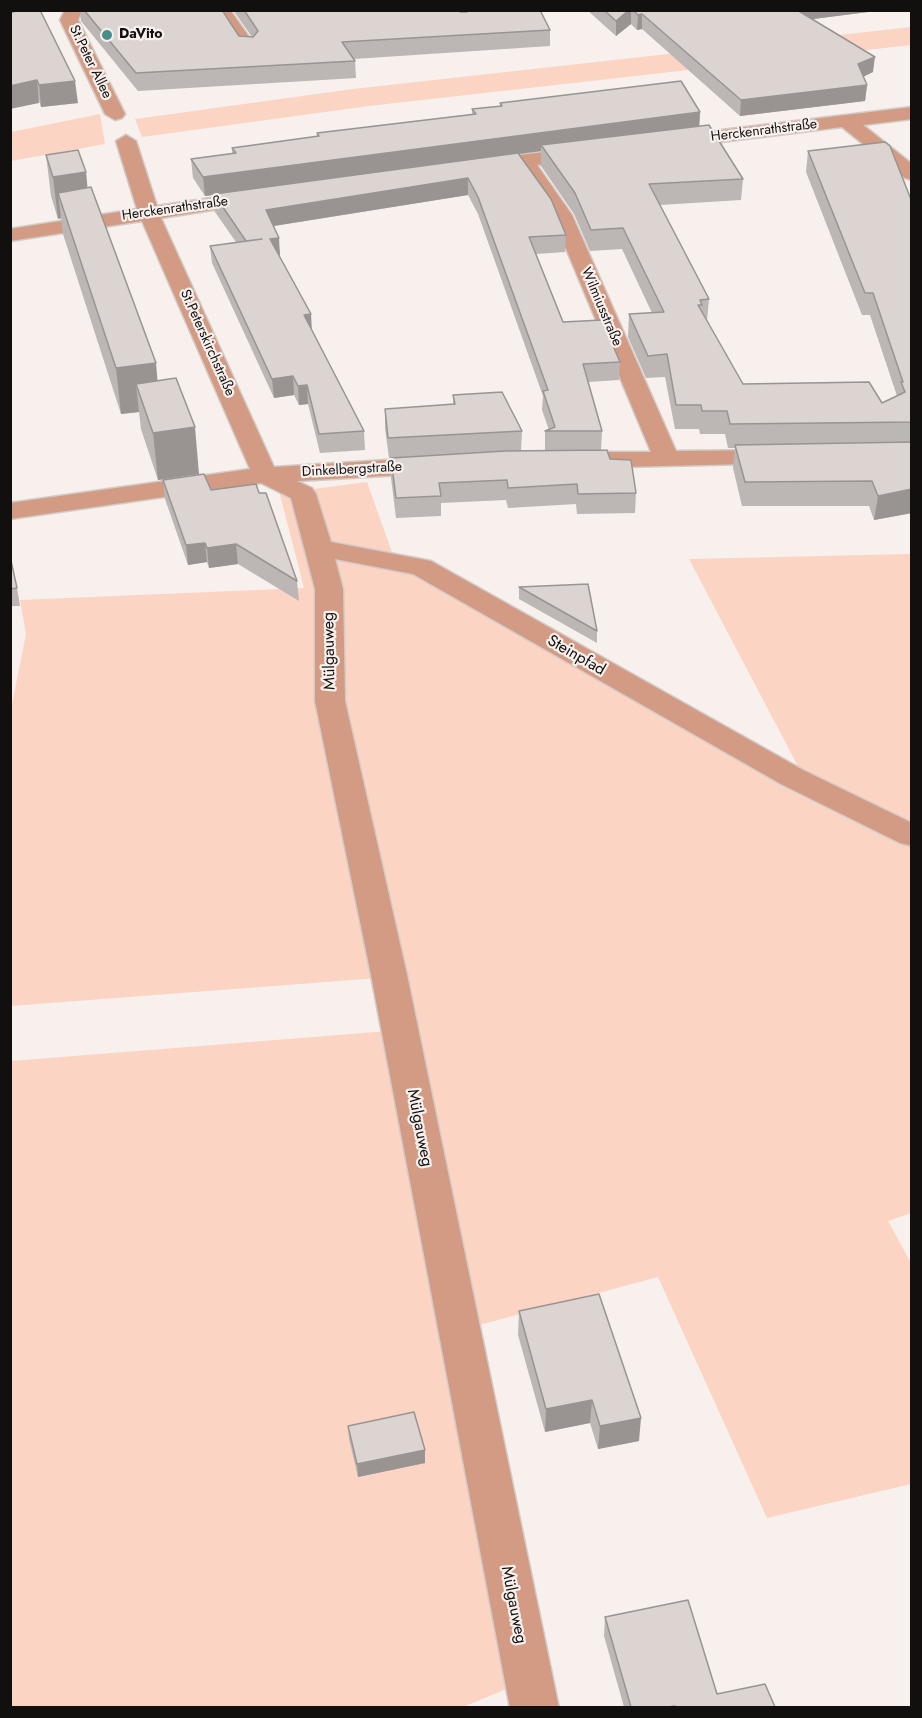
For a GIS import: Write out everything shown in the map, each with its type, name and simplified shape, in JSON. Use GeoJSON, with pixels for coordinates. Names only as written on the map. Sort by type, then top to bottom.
{"type":"FeatureCollection","features":[{"type":"Feature","properties":{"kind":"street","name":"St.Peter Allee"},"geometry":{"type":"LineString","coordinates":[[74,10],[69,20],[115,114]]}},
{"type":"Feature","properties":{"kind":"street"},"geometry":{"type":"LineString","coordinates":[[221,10],[248,48]]}},
{"type":"Feature","properties":{"kind":"street","name":"Herckenrathstraße"},"geometry":{"type":"LineString","coordinates":[[655,144],[912,113]]}},
{"type":"Feature","properties":{"kind":"street"},"geometry":{"type":"LineString","coordinates":[[846,121],[912,174]]}},
{"type":"Feature","properties":{"kind":"street"},"geometry":{"type":"LineString","coordinates":[[126,141],[148,212]]}},
{"type":"Feature","properties":{"kind":"street"},"geometry":{"type":"LineString","coordinates":[[454,170],[608,150]]}},
{"type":"Feature","properties":{"kind":"street","name":"Wilmiusstraße"},"geometry":{"type":"LineString","coordinates":[[524,160],[562,215],[667,459]]}},
{"type":"Feature","properties":{"kind":"street","name":"Herckenrathstraße"},"geometry":{"type":"LineString","coordinates":[[10,235],[277,194]]}},
{"type":"Feature","properties":{"kind":"street","name":"St.Peterskirchstraße"},"geometry":{"type":"LineString","coordinates":[[148,212],[265,475]]}},
{"type":"Feature","properties":{"kind":"street"},"geometry":{"type":"LineString","coordinates":[[552,461],[807,457]]}},
{"type":"Feature","properties":{"kind":"street","name":"Dinkelbergstraße"},"geometry":{"type":"LineString","coordinates":[[10,511],[265,475],[459,464]]}},
{"type":"Feature","properties":{"kind":"street"},"geometry":{"type":"LineString","coordinates":[[265,475],[303,494],[319,548]]}},
{"type":"Feature","properties":{"kind":"street","name":"Steinpfad"},"geometry":{"type":"LineString","coordinates":[[319,548],[421,567],[792,777],[912,836]]}},
{"type":"Feature","properties":{"kind":"street","name":"Mülgauweg"},"geometry":{"type":"LineString","coordinates":[[319,548],[329,589],[330,701],[389,975],[535,1707]]}},
{"type":"Feature","properties":{"kind":"shaded area"},"geometry":{"type":"Polygon","coordinates":[[[911,27],[911,45],[369,106],[142,137],[135,119],[353,89],[911,27]]]}},
{"type":"Feature","properties":{"kind":"shaded area"},"geometry":{"type":"Polygon","coordinates":[[[100,114],[105,144],[11,161],[11,132],[100,114]]]}},
{"type":"Feature","properties":{"kind":"shaded area"},"geometry":{"type":"Polygon","coordinates":[[[367,482],[393,555],[329,543],[313,489],[367,482]]]}},
{"type":"Feature","properties":{"kind":"shaded area"},"geometry":{"type":"Polygon","coordinates":[[[293,490],[319,587],[379,978],[11,1006],[10,714],[26,634],[20,600],[304,588],[279,491],[293,490]]]}},
{"type":"Feature","properties":{"kind":"shaded area"},"geometry":{"type":"Polygon","coordinates":[[[911,554],[911,830],[802,774],[689,559],[911,554]]]}},
{"type":"Feature","properties":{"kind":"shaded area"},"geometry":{"type":"Polygon","coordinates":[[[338,558],[414,569],[911,844],[911,1213],[888,1221],[911,1263],[911,1484],[767,1518],[658,1277],[472,1327],[343,700],[333,560],[338,558]]]}},
{"type":"Feature","properties":{"kind":"shaded area"},"geometry":{"type":"Polygon","coordinates":[[[389,1031],[511,1687],[461,1708],[11,1708],[11,1061],[389,1031]]]}},
{"type":"Feature","properties":{"kind":"building"},"geometry":{"type":"Polygon","coordinates":[[[19,10],[40,10],[75,81],[39,85],[37,80],[10,86],[10,13],[19,10]]]}},
{"type":"Feature","properties":{"kind":"building"},"geometry":{"type":"Polygon","coordinates":[[[84,10],[222,10],[239,36],[253,37],[258,31],[244,10],[459,10],[467,12],[470,10],[540,10],[550,30],[342,42],[355,61],[136,73],[84,10]]]}},
{"type":"Feature","properties":{"kind":"building"},"geometry":{"type":"Polygon","coordinates":[[[604,10],[629,10],[616,21],[604,10]]]}},
{"type":"Feature","properties":{"kind":"building"},"geometry":{"type":"Polygon","coordinates":[[[633,10],[797,10],[875,57],[858,64],[867,85],[741,100],[642,14],[638,15],[633,10]]]}},
{"type":"Feature","properties":{"kind":"building"},"geometry":{"type":"Polygon","coordinates":[[[681,81],[700,112],[203,177],[191,159],[236,153],[232,148],[319,136],[317,133],[476,114],[472,109],[502,106],[500,103],[681,81]]]}},
{"type":"Feature","properties":{"kind":"building"},"geometry":{"type":"Polygon","coordinates":[[[709,125],[743,179],[649,184],[709,299],[700,300],[702,305],[698,305],[743,384],[869,382],[882,403],[905,392],[901,382],[903,382],[873,293],[865,293],[808,151],[885,142],[890,146],[912,202],[912,422],[730,424],[727,411],[702,411],[701,405],[676,405],[667,354],[648,356],[629,314],[664,312],[623,228],[591,230],[575,193],[541,145],[709,125]]]}},
{"type":"Feature","properties":{"kind":"building"},"geometry":{"type":"Polygon","coordinates":[[[78,150],[86,172],[53,177],[46,155],[78,150]]]}},
{"type":"Feature","properties":{"kind":"building"},"geometry":{"type":"Polygon","coordinates":[[[518,153],[551,199],[566,235],[529,237],[563,322],[602,320],[620,362],[583,364],[602,431],[545,431],[555,427],[543,391],[548,390],[478,197],[468,178],[266,210],[279,238],[270,239],[311,314],[304,315],[364,431],[319,434],[307,385],[298,386],[293,376],[272,379],[210,246],[262,239],[246,241],[214,194],[518,153]]]}},
{"type":"Feature","properties":{"kind":"building"},"geometry":{"type":"Polygon","coordinates":[[[91,187],[156,363],[116,368],[58,193],[91,187]]]}},
{"type":"Feature","properties":{"kind":"building"},"geometry":{"type":"Polygon","coordinates":[[[176,378],[195,427],[153,433],[136,384],[176,378]]]}},
{"type":"Feature","properties":{"kind":"building"},"geometry":{"type":"Polygon","coordinates":[[[502,392],[522,431],[388,438],[385,409],[455,404],[453,395],[502,392]]]}},
{"type":"Feature","properties":{"kind":"building"},"geometry":{"type":"Polygon","coordinates":[[[912,442],[912,489],[878,496],[872,481],[745,482],[735,445],[912,442]]]}},
{"type":"Feature","properties":{"kind":"building"},"geometry":{"type":"Polygon","coordinates":[[[607,450],[610,459],[631,460],[636,493],[578,494],[577,484],[508,488],[507,480],[439,483],[441,496],[396,498],[391,458],[505,451],[607,450]]]}},
{"type":"Feature","properties":{"kind":"building"},"geometry":{"type":"Polygon","coordinates":[[[204,474],[211,490],[256,484],[259,493],[266,493],[297,581],[236,544],[207,548],[205,543],[186,545],[163,480],[204,474]]]}},
{"type":"Feature","properties":{"kind":"building"},"geometry":{"type":"Polygon","coordinates":[[[10,556],[17,588],[10,589],[10,556]]]}},
{"type":"Feature","properties":{"kind":"building"},"geometry":{"type":"Polygon","coordinates":[[[588,584],[597,631],[519,587],[588,584]]]}},
{"type":"Feature","properties":{"kind":"building"},"geometry":{"type":"Polygon","coordinates":[[[599,1294],[641,1418],[600,1426],[592,1400],[546,1409],[519,1311],[599,1294]]]}},
{"type":"Feature","properties":{"kind":"building"},"geometry":{"type":"Polygon","coordinates":[[[414,1412],[425,1450],[357,1464],[348,1426],[414,1412]]]}},
{"type":"Feature","properties":{"kind":"building"},"geometry":{"type":"Polygon","coordinates":[[[688,1600],[717,1694],[765,1684],[775,1707],[631,1707],[605,1617],[688,1600]]]}},
{"type":"Feature","properties":{"kind":"place","name":"DaVito"},"geometry":{"type":"Point","coordinates":[107,35]}}]}
